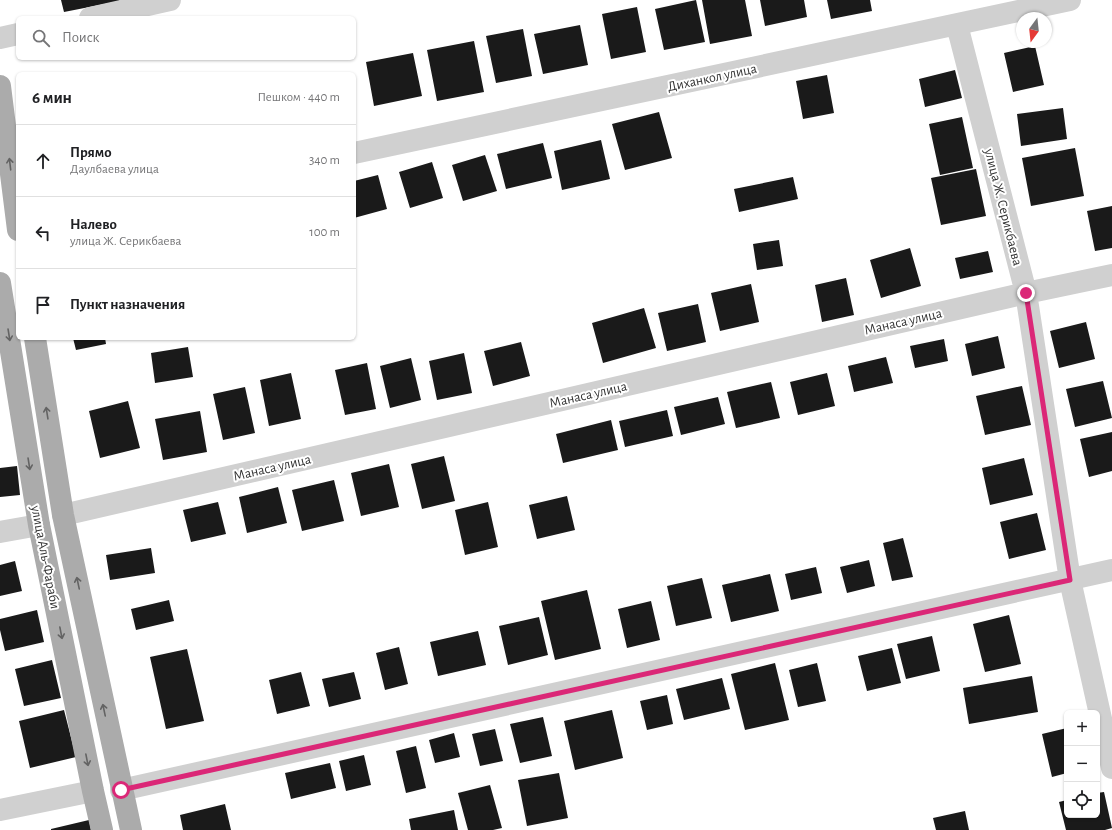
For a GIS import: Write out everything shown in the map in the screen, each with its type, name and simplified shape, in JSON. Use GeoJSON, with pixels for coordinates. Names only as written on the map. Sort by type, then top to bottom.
{"type":"FeatureCollection","features":[{"type":"Feature","properties":{"kind":"main road"},"geometry":{"type":"LineString","coordinates":[[0,86],[16,210]]}},
{"type":"Feature","properties":{"kind":"main road","name":"улица Аль-Фараби"},"geometry":{"type":"LineString","coordinates":[[0,283],[40,525],[102,830]]}},
{"type":"Feature","properties":{"kind":"main road","name":"улица Аль-Фараби"},"geometry":{"type":"LineString","coordinates":[[35,340],[63,515],[121,790],[131,830]]}},
{"type":"Feature","properties":{"kind":"street"},"geometry":{"type":"LineString","coordinates":[[99,16],[170,0]]}},
{"type":"Feature","properties":{"kind":"street","name":"Диханкол улица"},"geometry":{"type":"LineString","coordinates":[[356,153],[1070,0]]}},
{"type":"Feature","properties":{"kind":"street","name":"улица Ж. Серикбаева"},"geometry":{"type":"LineString","coordinates":[[957,25],[1026,293],[1070,580],[1112,768]]}},
{"type":"Feature","properties":{"kind":"street"},"geometry":{"type":"LineString","coordinates":[[0,38],[16,34]]}},
{"type":"Feature","properties":{"kind":"street","name":"Манаса улица"},"geometry":{"type":"LineString","coordinates":[[63,515],[1112,274]]}},
{"type":"Feature","properties":{"kind":"street"},"geometry":{"type":"LineString","coordinates":[[0,532],[40,525]]}},
{"type":"Feature","properties":{"kind":"street"},"geometry":{"type":"LineString","coordinates":[[121,790],[1112,570]]}},
{"type":"Feature","properties":{"kind":"street"},"geometry":{"type":"LineString","coordinates":[[0,810],[93,791]]}},
{"type":"Feature","properties":{"kind":"building"},"geometry":{"type":"Polygon","coordinates":[[[61,0],[119,0],[120,1],[64,12],[61,0]]]}},
{"type":"Feature","properties":{"kind":"building"},"geometry":{"type":"Polygon","coordinates":[[[696,0],[705,42],[664,50],[655,9],[696,0]]]}},
{"type":"Feature","properties":{"kind":"building"},"geometry":{"type":"Polygon","coordinates":[[[702,0],[745,0],[752,36],[710,44],[702,0]]]}},
{"type":"Feature","properties":{"kind":"building"},"geometry":{"type":"Polygon","coordinates":[[[760,0],[804,0],[807,17],[765,26],[760,0]]]}},
{"type":"Feature","properties":{"kind":"building"},"geometry":{"type":"Polygon","coordinates":[[[827,0],[870,0],[872,11],[831,19],[827,0]]]}},
{"type":"Feature","properties":{"kind":"building"},"geometry":{"type":"Polygon","coordinates":[[[637,7],[646,52],[611,59],[602,14],[637,7]]]}},
{"type":"Feature","properties":{"kind":"building"},"geometry":{"type":"Polygon","coordinates":[[[580,25],[588,65],[543,74],[534,34],[580,25]]]}},
{"type":"Feature","properties":{"kind":"building"},"geometry":{"type":"Polygon","coordinates":[[[523,29],[532,76],[496,83],[486,36],[523,29]]]}},
{"type":"Feature","properties":{"kind":"building"},"geometry":{"type":"Polygon","coordinates":[[[474,41],[484,92],[437,101],[427,50],[474,41]]]}},
{"type":"Feature","properties":{"kind":"building"},"geometry":{"type":"Polygon","coordinates":[[[1026,48],[1035,48],[1044,85],[1013,92],[1004,53],[1026,48]]]}},
{"type":"Feature","properties":{"kind":"building"},"geometry":{"type":"Polygon","coordinates":[[[413,53],[422,96],[374,106],[366,62],[413,53]]]}},
{"type":"Feature","properties":{"kind":"building"},"geometry":{"type":"Polygon","coordinates":[[[955,70],[962,98],[925,107],[919,79],[955,70]]]}},
{"type":"Feature","properties":{"kind":"building"},"geometry":{"type":"Polygon","coordinates":[[[827,75],[834,113],[803,119],[796,81],[827,75]]]}},
{"type":"Feature","properties":{"kind":"building"},"geometry":{"type":"Polygon","coordinates":[[[1063,108],[1067,139],[1021,146],[1017,114],[1063,108]]]}},
{"type":"Feature","properties":{"kind":"building"},"geometry":{"type":"Polygon","coordinates":[[[659,112],[672,158],[625,170],[612,124],[659,112]]]}},
{"type":"Feature","properties":{"kind":"building"},"geometry":{"type":"Polygon","coordinates":[[[962,117],[973,168],[940,175],[929,124],[962,117]]]}},
{"type":"Feature","properties":{"kind":"building"},"geometry":{"type":"Polygon","coordinates":[[[601,140],[610,179],[562,190],[554,151],[601,140]]]}},
{"type":"Feature","properties":{"kind":"building"},"geometry":{"type":"Polygon","coordinates":[[[543,143],[552,178],[506,189],[497,154],[543,143]]]}},
{"type":"Feature","properties":{"kind":"building"},"geometry":{"type":"Polygon","coordinates":[[[1075,148],[1084,196],[1031,206],[1022,158],[1075,148]]]}},
{"type":"Feature","properties":{"kind":"building"},"geometry":{"type":"Polygon","coordinates":[[[485,155],[497,191],[463,201],[452,165],[485,155]]]}},
{"type":"Feature","properties":{"kind":"building"},"geometry":{"type":"Polygon","coordinates":[[[432,162],[443,198],[410,208],[399,172],[432,162]]]}},
{"type":"Feature","properties":{"kind":"building"},"geometry":{"type":"Polygon","coordinates":[[[976,169],[986,216],[941,225],[931,178],[976,169]]]}},
{"type":"Feature","properties":{"kind":"building"},"geometry":{"type":"Polygon","coordinates":[[[378,175],[387,209],[356,217],[356,180],[378,175]]]}},
{"type":"Feature","properties":{"kind":"building"},"geometry":{"type":"Polygon","coordinates":[[[793,177],[798,199],[739,212],[734,189],[793,177]]]}},
{"type":"Feature","properties":{"kind":"building"},"geometry":{"type":"Polygon","coordinates":[[[1112,206],[1112,248],[1095,251],[1087,211],[1112,206]]]}},
{"type":"Feature","properties":{"kind":"building"},"geometry":{"type":"Polygon","coordinates":[[[779,240],[783,266],[757,270],[753,244],[779,240]]]}},
{"type":"Feature","properties":{"kind":"building"},"geometry":{"type":"Polygon","coordinates":[[[910,248],[921,286],[881,298],[870,260],[910,248]]]}},
{"type":"Feature","properties":{"kind":"building"},"geometry":{"type":"Polygon","coordinates":[[[988,251],[993,272],[960,279],[955,258],[988,251]]]}},
{"type":"Feature","properties":{"kind":"building"},"geometry":{"type":"Polygon","coordinates":[[[846,278],[854,315],[822,322],[815,285],[846,278]]]}},
{"type":"Feature","properties":{"kind":"building"},"geometry":{"type":"Polygon","coordinates":[[[751,284],[759,322],[720,331],[711,293],[751,284]]]}},
{"type":"Feature","properties":{"kind":"building"},"geometry":{"type":"Polygon","coordinates":[[[698,304],[706,342],[667,351],[658,313],[698,304]]]}},
{"type":"Feature","properties":{"kind":"building"},"geometry":{"type":"Polygon","coordinates":[[[644,308],[656,348],[603,363],[592,323],[644,308]]]}},
{"type":"Feature","properties":{"kind":"building"},"geometry":{"type":"Polygon","coordinates":[[[1086,322],[1095,359],[1059,368],[1050,331],[1086,322]]]}},
{"type":"Feature","properties":{"kind":"building"},"geometry":{"type":"Polygon","coordinates":[[[998,336],[1005,368],[972,376],[965,344],[998,336]]]}},
{"type":"Feature","properties":{"kind":"building"},"geometry":{"type":"Polygon","coordinates":[[[944,339],[948,361],[915,368],[910,346],[944,339]]]}},
{"type":"Feature","properties":{"kind":"building"},"geometry":{"type":"Polygon","coordinates":[[[74,340],[105,340],[106,344],[76,350],[74,340]]]}},
{"type":"Feature","properties":{"kind":"building"},"geometry":{"type":"Polygon","coordinates":[[[521,342],[530,376],[493,386],[484,351],[521,342]]]}},
{"type":"Feature","properties":{"kind":"building"},"geometry":{"type":"Polygon","coordinates":[[[188,347],[193,377],[155,383],[151,353],[188,347]]]}},
{"type":"Feature","properties":{"kind":"building"},"geometry":{"type":"Polygon","coordinates":[[[464,353],[472,393],[437,400],[429,361],[464,353]]]}},
{"type":"Feature","properties":{"kind":"building"},"geometry":{"type":"Polygon","coordinates":[[[886,357],[893,383],[854,392],[848,366],[886,357]]]}},
{"type":"Feature","properties":{"kind":"building"},"geometry":{"type":"Polygon","coordinates":[[[411,358],[421,400],[390,408],[380,366],[411,358]]]}},
{"type":"Feature","properties":{"kind":"building"},"geometry":{"type":"Polygon","coordinates":[[[367,363],[376,409],[345,415],[335,370],[367,363]]]}},
{"type":"Feature","properties":{"kind":"building"},"geometry":{"type":"Polygon","coordinates":[[[291,373],[301,419],[269,426],[260,380],[291,373]]]}},
{"type":"Feature","properties":{"kind":"building"},"geometry":{"type":"Polygon","coordinates":[[[827,373],[835,406],[798,415],[790,382],[827,373]]]}},
{"type":"Feature","properties":{"kind":"building"},"geometry":{"type":"Polygon","coordinates":[[[1103,381],[1112,418],[1075,427],[1066,389],[1103,381]]]}},
{"type":"Feature","properties":{"kind":"building"},"geometry":{"type":"Polygon","coordinates":[[[771,382],[780,418],[736,428],[727,392],[771,382]]]}},
{"type":"Feature","properties":{"kind":"building"},"geometry":{"type":"Polygon","coordinates":[[[1022,386],[1031,425],[985,435],[976,396],[1022,386]]]}},
{"type":"Feature","properties":{"kind":"building"},"geometry":{"type":"Polygon","coordinates":[[[245,387],[255,433],[223,440],[213,394],[245,387]]]}},
{"type":"Feature","properties":{"kind":"building"},"geometry":{"type":"Polygon","coordinates":[[[718,397],[725,424],[681,435],[674,407],[718,397]]]}},
{"type":"Feature","properties":{"kind":"building"},"geometry":{"type":"Polygon","coordinates":[[[128,401],[140,448],[100,458],[89,411],[128,401]]]}},
{"type":"Feature","properties":{"kind":"building"},"geometry":{"type":"Polygon","coordinates":[[[667,410],[673,436],[625,447],[619,421],[667,410]]]}},
{"type":"Feature","properties":{"kind":"building"},"geometry":{"type":"Polygon","coordinates":[[[200,411],[207,452],[163,460],[155,419],[200,411]]]}},
{"type":"Feature","properties":{"kind":"building"},"geometry":{"type":"Polygon","coordinates":[[[611,420],[618,450],[563,463],[556,434],[611,420]]]}},
{"type":"Feature","properties":{"kind":"building"},"geometry":{"type":"Polygon","coordinates":[[[1112,432],[1112,471],[1089,477],[1080,439],[1112,432]]]}},
{"type":"Feature","properties":{"kind":"building"},"geometry":{"type":"Polygon","coordinates":[[[444,456],[455,501],[422,509],[411,464],[444,456]]]}},
{"type":"Feature","properties":{"kind":"building"},"geometry":{"type":"Polygon","coordinates":[[[1024,458],[1033,495],[990,505],[982,468],[1024,458]]]}},
{"type":"Feature","properties":{"kind":"building"},"geometry":{"type":"Polygon","coordinates":[[[389,464],[399,507],[361,516],[351,473],[389,464]]]}},
{"type":"Feature","properties":{"kind":"building"},"geometry":{"type":"Polygon","coordinates":[[[17,466],[20,495],[0,497],[0,468],[17,466]]]}},
{"type":"Feature","properties":{"kind":"building"},"geometry":{"type":"Polygon","coordinates":[[[334,480],[344,521],[302,531],[292,490],[334,480]]]}},
{"type":"Feature","properties":{"kind":"building"},"geometry":{"type":"Polygon","coordinates":[[[278,487],[287,523],[247,533],[239,497],[278,487]]]}},
{"type":"Feature","properties":{"kind":"building"},"geometry":{"type":"Polygon","coordinates":[[[567,496],[575,530],[537,539],[529,505],[567,496]]]}},
{"type":"Feature","properties":{"kind":"building"},"geometry":{"type":"Polygon","coordinates":[[[218,502],[226,534],[191,542],[183,510],[218,502]]]}},
{"type":"Feature","properties":{"kind":"building"},"geometry":{"type":"Polygon","coordinates":[[[488,502],[498,547],[465,555],[455,510],[488,502]]]}},
{"type":"Feature","properties":{"kind":"building"},"geometry":{"type":"Polygon","coordinates":[[[1037,513],[1046,550],[1009,559],[1000,522],[1037,513]]]}},
{"type":"Feature","properties":{"kind":"building"},"geometry":{"type":"Polygon","coordinates":[[[903,538],[913,577],[892,581],[883,543],[903,538]]]}},
{"type":"Feature","properties":{"kind":"building"},"geometry":{"type":"Polygon","coordinates":[[[151,548],[155,573],[110,580],[106,555],[151,548]]]}},
{"type":"Feature","properties":{"kind":"building"},"geometry":{"type":"Polygon","coordinates":[[[869,560],[875,586],[847,593],[840,567],[869,560]]]}},
{"type":"Feature","properties":{"kind":"building"},"geometry":{"type":"Polygon","coordinates":[[[15,561],[22,591],[0,596],[0,565],[15,561]]]}},
{"type":"Feature","properties":{"kind":"building"},"geometry":{"type":"Polygon","coordinates":[[[816,567],[822,593],[791,600],[785,574],[816,567]]]}},
{"type":"Feature","properties":{"kind":"building"},"geometry":{"type":"Polygon","coordinates":[[[770,574],[779,611],[731,622],[722,585],[770,574]]]}},
{"type":"Feature","properties":{"kind":"building"},"geometry":{"type":"Polygon","coordinates":[[[702,578],[712,618],[676,626],[667,586],[702,578]]]}},
{"type":"Feature","properties":{"kind":"building"},"geometry":{"type":"Polygon","coordinates":[[[587,590],[601,649],[555,660],[541,601],[587,590]]]}},
{"type":"Feature","properties":{"kind":"building"},"geometry":{"type":"Polygon","coordinates":[[[169,600],[174,621],[136,630],[131,609],[169,600]]]}},
{"type":"Feature","properties":{"kind":"building"},"geometry":{"type":"Polygon","coordinates":[[[651,601],[660,640],[627,648],[618,609],[651,601]]]}},
{"type":"Feature","properties":{"kind":"building"},"geometry":{"type":"Polygon","coordinates":[[[37,610],[44,642],[5,651],[0,630],[0,619],[37,610]]]}},
{"type":"Feature","properties":{"kind":"building"},"geometry":{"type":"Polygon","coordinates":[[[1009,615],[1021,664],[985,672],[973,624],[1009,615]]]}},
{"type":"Feature","properties":{"kind":"building"},"geometry":{"type":"Polygon","coordinates":[[[539,617],[548,655],[508,665],[499,626],[539,617]]]}},
{"type":"Feature","properties":{"kind":"building"},"geometry":{"type":"Polygon","coordinates":[[[478,631],[486,665],[438,676],[430,642],[478,631]]]}},
{"type":"Feature","properties":{"kind":"building"},"geometry":{"type":"Polygon","coordinates":[[[932,636],[940,671],[906,679],[897,644],[932,636]]]}},
{"type":"Feature","properties":{"kind":"building"},"geometry":{"type":"Polygon","coordinates":[[[399,647],[408,684],[385,690],[376,653],[399,647]]]}},
{"type":"Feature","properties":{"kind":"building"},"geometry":{"type":"Polygon","coordinates":[[[892,648],[901,683],[867,691],[858,656],[892,648]]]}},
{"type":"Feature","properties":{"kind":"building"},"geometry":{"type":"Polygon","coordinates":[[[187,649],[204,721],[166,729],[150,657],[187,649]]]}},
{"type":"Feature","properties":{"kind":"building"},"geometry":{"type":"Polygon","coordinates":[[[52,660],[61,698],[24,706],[15,669],[52,660]]]}},
{"type":"Feature","properties":{"kind":"building"},"geometry":{"type":"Polygon","coordinates":[[[775,663],[789,720],[745,730],[731,674],[775,663]]]}},
{"type":"Feature","properties":{"kind":"building"},"geometry":{"type":"Polygon","coordinates":[[[817,663],[826,701],[798,707],[789,670],[817,663]]]}},
{"type":"Feature","properties":{"kind":"building"},"geometry":{"type":"Polygon","coordinates":[[[301,672],[310,706],[277,714],[269,680],[301,672]]]}},
{"type":"Feature","properties":{"kind":"building"},"geometry":{"type":"Polygon","coordinates":[[[354,672],[361,699],[329,707],[322,679],[354,672]]]}},
{"type":"Feature","properties":{"kind":"building"},"geometry":{"type":"Polygon","coordinates":[[[1032,676],[1038,712],[969,724],[963,688],[1032,676]]]}},
{"type":"Feature","properties":{"kind":"building"},"geometry":{"type":"Polygon","coordinates":[[[722,678],[730,709],[684,720],[676,689],[722,678]]]}},
{"type":"Feature","properties":{"kind":"building"},"geometry":{"type":"Polygon","coordinates":[[[667,695],[673,724],[647,730],[640,701],[667,695]]]}},
{"type":"Feature","properties":{"kind":"building"},"geometry":{"type":"Polygon","coordinates":[[[64,710],[76,757],[30,768],[19,721],[64,710]]]}},
{"type":"Feature","properties":{"kind":"building"},"geometry":{"type":"Polygon","coordinates":[[[612,710],[623,758],[575,770],[564,721],[612,710]]]}},
{"type":"Feature","properties":{"kind":"building"},"geometry":{"type":"Polygon","coordinates":[[[543,717],[552,756],[520,763],[510,724],[543,717]]]}},
{"type":"Feature","properties":{"kind":"building"},"geometry":{"type":"Polygon","coordinates":[[[495,729],[503,761],[480,766],[472,734],[495,729]]]}},
{"type":"Feature","properties":{"kind":"building"},"geometry":{"type":"Polygon","coordinates":[[[1064,729],[1064,774],[1052,777],[1042,734],[1064,729]]]}},
{"type":"Feature","properties":{"kind":"building"},"geometry":{"type":"Polygon","coordinates":[[[454,733],[460,757],[435,763],[429,740],[454,733]]]}},
{"type":"Feature","properties":{"kind":"building"},"geometry":{"type":"Polygon","coordinates":[[[416,746],[426,788],[406,793],[396,751],[416,746]]]}},
{"type":"Feature","properties":{"kind":"building"},"geometry":{"type":"Polygon","coordinates":[[[364,755],[371,785],[346,791],[339,761],[364,755]]]}},
{"type":"Feature","properties":{"kind":"building"},"geometry":{"type":"Polygon","coordinates":[[[330,763],[336,788],[291,799],[285,773],[330,763]]]}},
{"type":"Feature","properties":{"kind":"building"},"geometry":{"type":"Polygon","coordinates":[[[559,773],[568,818],[527,826],[518,780],[559,773]]]}},
{"type":"Feature","properties":{"kind":"building"},"geometry":{"type":"Polygon","coordinates":[[[490,785],[502,828],[493,830],[468,830],[458,793],[490,785]]]}},
{"type":"Feature","properties":{"kind":"building"},"geometry":{"type":"Polygon","coordinates":[[[1104,792],[1112,828],[1105,830],[1066,830],[1059,802],[1064,801],[1064,818],[1100,818],[1100,793],[1104,792]]]}},
{"type":"Feature","properties":{"kind":"building"},"geometry":{"type":"Polygon","coordinates":[[[225,804],[231,830],[183,830],[180,815],[225,804]]]}},
{"type":"Feature","properties":{"kind":"building"},"geometry":{"type":"Polygon","coordinates":[[[454,810],[458,830],[411,830],[409,819],[454,810]]]}},
{"type":"Feature","properties":{"kind":"building"},"geometry":{"type":"Polygon","coordinates":[[[965,811],[969,830],[936,830],[933,818],[965,811]]]}},
{"type":"Feature","properties":{"kind":"building"},"geometry":{"type":"Polygon","coordinates":[[[89,820],[91,830],[51,830],[51,829],[89,820]]]}},
{"type":"Feature","properties":{"kind":"route"},"geometry":{"type":"LineString","coordinates":[[121,790],[1070,580],[1026,293]]}}]}
